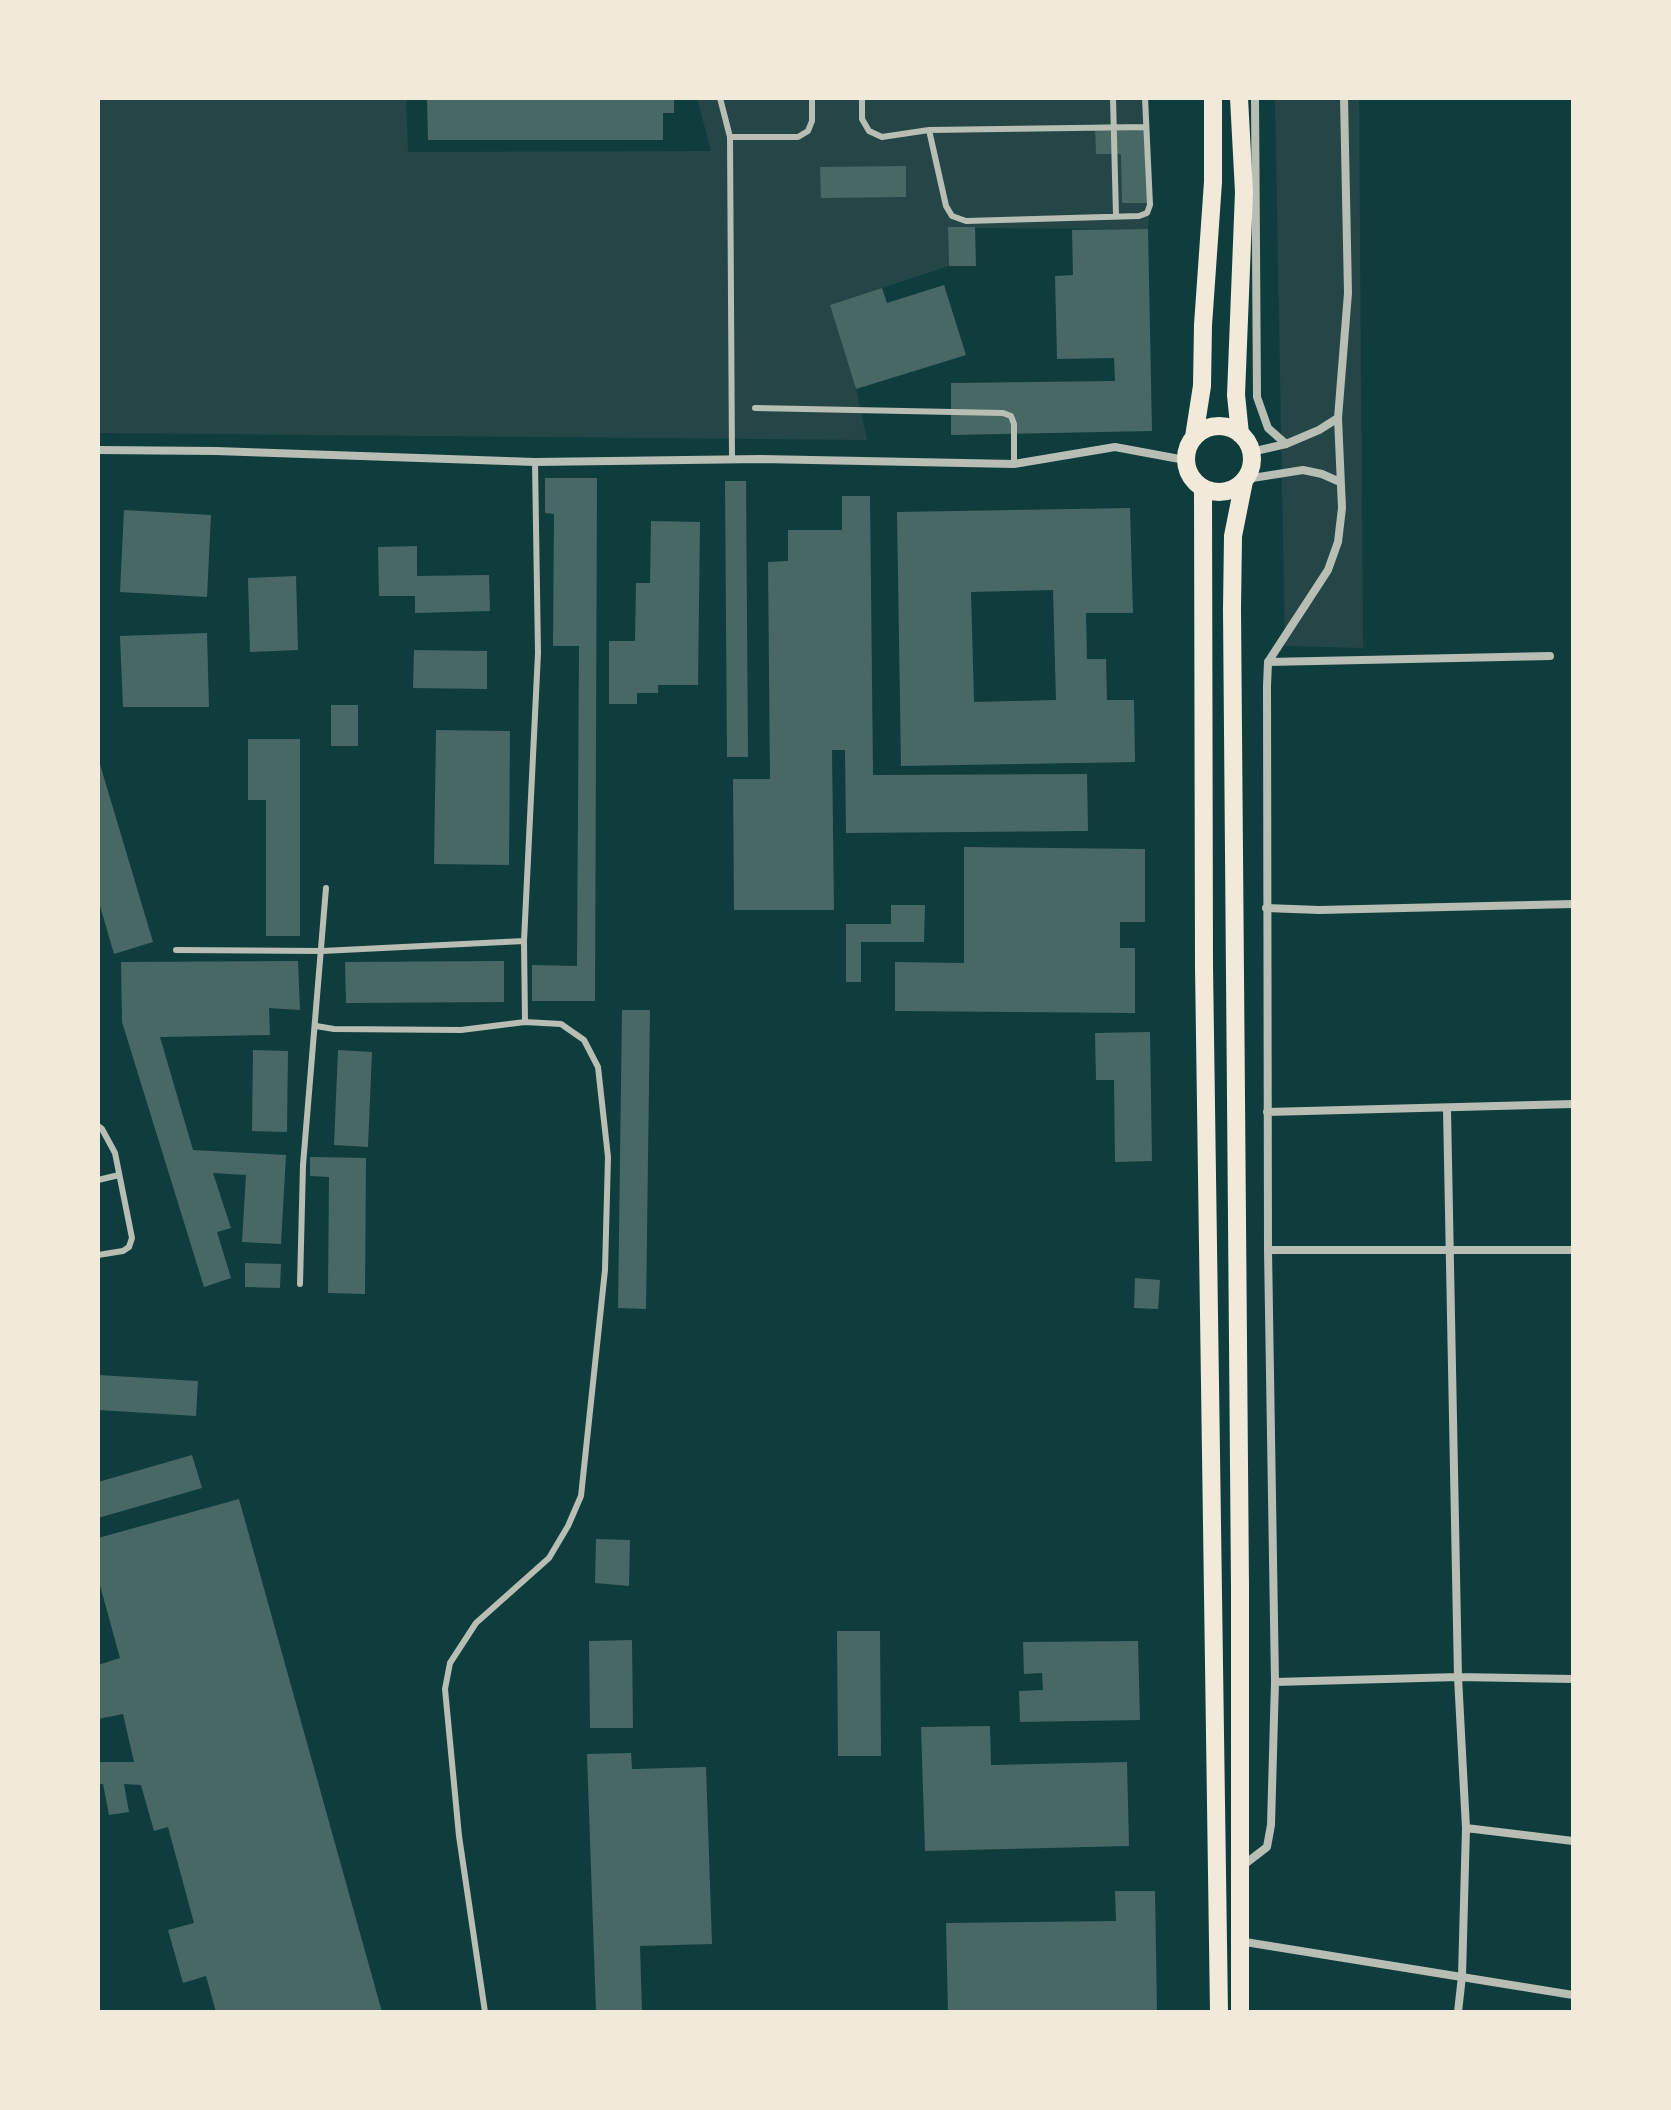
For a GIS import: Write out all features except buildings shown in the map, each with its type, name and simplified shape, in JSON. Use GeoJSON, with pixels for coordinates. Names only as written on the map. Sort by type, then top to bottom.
{"type":"FeatureCollection","features":[{"type":"Feature","properties":{"kind":"main road"},"geometry":{"type":"LineString","coordinates":[[1194,437],[1202,386],[1213,182],[1213,98]]}},
{"type":"Feature","properties":{"kind":"main road"},"geometry":{"type":"LineString","coordinates":[[1239,98],[1244,192],[1236,395],[1240,434],[1251,452],[1252,461],[1233,536],[1232,609],[1240,1571],[1240,2012]]}},
{"type":"Feature","properties":{"kind":"main road"},"geometry":{"type":"LineString","coordinates":[[1240,434],[1221,426],[1202,430],[1189,444],[1185,460],[1194,481],[1203,489],[1225,492],[1245,480]]}},
{"type":"Feature","properties":{"kind":"main road"},"geometry":{"type":"LineString","coordinates":[[1203,489],[1204,966],[1219,2012]]}},
{"type":"Feature","properties":{"kind":"street"},"geometry":{"type":"LineString","coordinates":[[1255,98],[1257,397],[1268,428],[1286,444]]}},
{"type":"Feature","properties":{"kind":"street"},"geometry":{"type":"LineString","coordinates":[[1238,1869],[1267,1847],[1271,1825],[1275,1682],[1267,1112],[1268,662],[1328,570],[1338,542],[1342,508],[1338,418],[1348,293],[1344,98]]}},
{"type":"Feature","properties":{"kind":"street"},"geometry":{"type":"LineString","coordinates":[[1251,452],[1286,444],[1338,418]]}},
{"type":"Feature","properties":{"kind":"street"},"geometry":{"type":"LineString","coordinates":[[98,450],[535,462],[732,460],[1014,464],[1115,447],[1185,460]]}},
{"type":"Feature","properties":{"kind":"street"},"geometry":{"type":"LineString","coordinates":[[1245,480],[1303,470],[1340,482]]}},
{"type":"Feature","properties":{"kind":"street"},"geometry":{"type":"LineString","coordinates":[[1268,662],[1550,656]]}},
{"type":"Feature","properties":{"kind":"street"},"geometry":{"type":"LineString","coordinates":[[1266,908],[1319,910],[1573,904]]}},
{"type":"Feature","properties":{"kind":"street"},"geometry":{"type":"LineString","coordinates":[[1267,1112],[1573,1104]]}},
{"type":"Feature","properties":{"kind":"street"},"geometry":{"type":"LineString","coordinates":[[1447,1109],[1458,1677],[1466,1828],[1462,1976],[1458,2012]]}},
{"type":"Feature","properties":{"kind":"street"},"geometry":{"type":"LineString","coordinates":[[1268,1250],[1573,1250]]}},
{"type":"Feature","properties":{"kind":"street"},"geometry":{"type":"LineString","coordinates":[[1275,1682],[1458,1677],[1573,1679]]}},
{"type":"Feature","properties":{"kind":"street"},"geometry":{"type":"LineString","coordinates":[[1466,1828],[1573,1841]]}},
{"type":"Feature","properties":{"kind":"street"},"geometry":{"type":"LineString","coordinates":[[1239,1941],[1573,1995]]}},
{"type":"Feature","properties":{"kind":"lane"},"geometry":{"type":"LineString","coordinates":[[720,98],[730,137],[732,460]]}},
{"type":"Feature","properties":{"kind":"lane"},"geometry":{"type":"LineString","coordinates":[[730,137],[798,137],[808,131],[812,121],[812,98]]}},
{"type":"Feature","properties":{"kind":"lane"},"geometry":{"type":"LineString","coordinates":[[862,98],[862,119],[869,131],[882,137],[929,130],[1145,127]]}},
{"type":"Feature","properties":{"kind":"lane"},"geometry":{"type":"LineString","coordinates":[[1113,98],[1116,216]]}},
{"type":"Feature","properties":{"kind":"lane"},"geometry":{"type":"LineString","coordinates":[[929,130],[946,206],[952,216],[966,221],[1139,216],[1147,213],[1150,205],[1145,98]]}},
{"type":"Feature","properties":{"kind":"lane"},"geometry":{"type":"LineString","coordinates":[[755,408],[1003,413],[1011,416],[1014,424],[1014,464]]}},
{"type":"Feature","properties":{"kind":"lane"},"geometry":{"type":"LineString","coordinates":[[525,1022],[524,941],[538,653],[535,462]]}},
{"type":"Feature","properties":{"kind":"lane"},"geometry":{"type":"LineString","coordinates":[[300,1284],[303,1165],[326,888]]}},
{"type":"Feature","properties":{"kind":"lane"},"geometry":{"type":"LineString","coordinates":[[176,950],[322,951],[524,941]]}},
{"type":"Feature","properties":{"kind":"lane"},"geometry":{"type":"LineString","coordinates":[[316,1026],[334,1029],[461,1030],[525,1022],[561,1024],[584,1040],[598,1067],[608,1157],[605,1270],[581,1496],[549,1558],[476,1623],[450,1663],[445,1689],[459,1836],[485,2012]]}},
{"type":"Feature","properties":{"kind":"lane"},"geometry":{"type":"LineString","coordinates":[[98,1126],[115,1153],[132,1238],[123,1251],[98,1255]]}},
{"type":"Feature","properties":{"kind":"lane"},"geometry":{"type":"LineString","coordinates":[[98,1180],[119,1175]]}},
{"type":"Feature","properties":{"kind":"shaded area"},"geometry":{"type":"Polygon","coordinates":[[[98,98],[406,98],[408,152],[711,151],[697,98],[1149,98],[1148,229],[948,228],[949,266],[830,305],[856,389],[867,440],[98,433],[98,98]]]}},
{"type":"Feature","properties":{"kind":"shaded area"},"geometry":{"type":"Polygon","coordinates":[[[1275,98],[1359,98],[1363,648],[1285,646],[1275,98]]]}}]}
